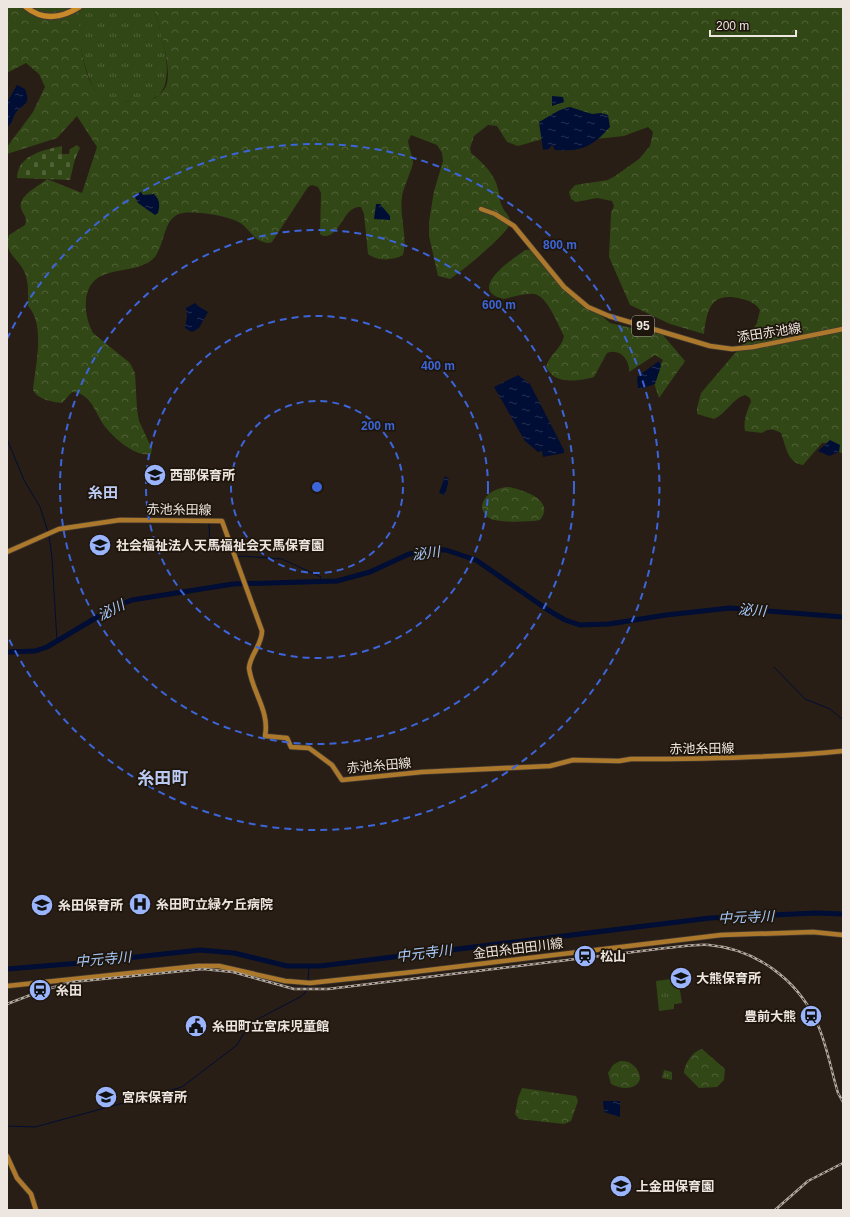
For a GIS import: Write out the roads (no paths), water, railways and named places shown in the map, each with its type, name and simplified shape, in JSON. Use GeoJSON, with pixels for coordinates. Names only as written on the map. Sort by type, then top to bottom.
{"type":"FeatureCollection","features":[{"type":"Feature","properties":{"kind":"highway"},"geometry":{"type":"LineString","coordinates":[[26,7],[34,14],[46,17],[70,13],[80,7]]}},
{"type":"Feature","properties":{"kind":"main road","name":"添田赤池線"},"geometry":{"type":"LineString","coordinates":[[482,209],[499,216],[514,226],[564,287],[588,307],[609,316],[710,346],[726,348],[753,347],[843,329]]}},
{"type":"Feature","properties":{"kind":"main road","name":"赤池糸田線"},"geometry":{"type":"LineString","coordinates":[[7,552],[58,529],[120,520],[222,521],[262,632],[259,645],[249,662],[249,668],[266,718],[265,736],[287,738],[291,747],[309,748],[332,765],[342,780],[422,772],[550,766],[573,760],[619,761],[631,759],[731,759],[808,756],[843,751]]}},
{"type":"Feature","properties":{"kind":"main road","name":"金田糸田田川線"},"geometry":{"type":"LineString","coordinates":[[7,986],[198,966],[219,966],[285,981],[310,983],[721,935],[813,932],[843,935]]}},
{"type":"Feature","properties":{"kind":"main road"},"geometry":{"type":"LineString","coordinates":[[7,1156],[17,1178],[31,1194],[36,1210]]}},
{"type":"Feature","properties":{"kind":"water"},"geometry":{"type":"Polygon","coordinates":[[[17,85],[25,89],[27,101],[18,110],[7,127],[7,102],[17,85]]]}},
{"type":"Feature","properties":{"kind":"water"},"geometry":{"type":"Polygon","coordinates":[[[552,96],[563,97],[564,102],[552,106],[552,96]]]}},
{"type":"Feature","properties":{"kind":"water"},"geometry":{"type":"Polygon","coordinates":[[[570,107],[592,114],[601,113],[608,115],[610,127],[598,139],[580,149],[555,150],[552,145],[549,149],[543,150],[539,122],[558,111],[570,107]]]}},
{"type":"Feature","properties":{"kind":"water"},"geometry":{"type":"Polygon","coordinates":[[[141,192],[143,195],[154,194],[156,196],[159,203],[158,213],[155,215],[138,203],[134,195],[141,192]]]}},
{"type":"Feature","properties":{"kind":"water"},"geometry":{"type":"Polygon","coordinates":[[[376,204],[380,204],[390,216],[390,220],[374,219],[376,204]]]}},
{"type":"Feature","properties":{"kind":"water"},"geometry":{"type":"Polygon","coordinates":[[[195,303],[208,312],[199,328],[192,332],[185,328],[187,316],[186,308],[195,303]]]}},
{"type":"Feature","properties":{"kind":"water"},"geometry":{"type":"Polygon","coordinates":[[[659,361],[661,366],[655,384],[640,389],[638,388],[637,377],[659,361]]]}},
{"type":"Feature","properties":{"kind":"water"},"geometry":{"type":"Polygon","coordinates":[[[518,375],[530,384],[564,450],[564,453],[543,457],[542,451],[538,452],[525,441],[494,387],[518,375]]]}},
{"type":"Feature","properties":{"kind":"water"},"geometry":{"type":"Polygon","coordinates":[[[830,440],[840,445],[839,452],[829,456],[818,451],[830,440]]]}},
{"type":"Feature","properties":{"kind":"water"},"geometry":{"type":"Polygon","coordinates":[[[445,476],[449,479],[445,495],[439,493],[445,476]]]}},
{"type":"Feature","properties":{"kind":"water"},"geometry":{"type":"Polygon","coordinates":[[[603,1101],[620,1101],[620,1117],[604,1112],[603,1101]]]}},
{"type":"Feature","properties":{"kind":"waterway"},"geometry":{"type":"LineString","coordinates":[[7,439],[24,480],[40,507],[48,532]]}},
{"type":"Feature","properties":{"kind":"waterway"},"geometry":{"type":"LineString","coordinates":[[209,523],[210,546],[227,545],[234,559]]}},
{"type":"Feature","properties":{"kind":"waterway"},"geometry":{"type":"LineString","coordinates":[[49,535],[52,558],[57,641]]}},
{"type":"Feature","properties":{"kind":"waterway","name":"泌川"},"geometry":{"type":"LineString","coordinates":[[7,652],[35,651],[47,647],[114,607],[132,600],[233,584],[337,581],[370,572],[409,554],[430,550],[446,550],[476,560],[548,610],[565,620],[580,625],[609,624],[666,615],[730,608],[843,617]]}},
{"type":"Feature","properties":{"kind":"waterway"},"geometry":{"type":"LineString","coordinates":[[237,557],[242,556],[282,559],[321,577],[320,581]]}},
{"type":"Feature","properties":{"kind":"waterway"},"geometry":{"type":"LineString","coordinates":[[774,667],[805,699],[830,709],[843,720]]}},
{"type":"Feature","properties":{"kind":"waterway","name":"中元寺川"},"geometry":{"type":"LineString","coordinates":[[7,969],[81,963],[200,950],[234,953],[287,966],[320,966],[710,918],[816,913],[843,914]]}},
{"type":"Feature","properties":{"kind":"waterway"},"geometry":{"type":"LineString","coordinates":[[308,981],[309,967]]}},
{"type":"Feature","properties":{"kind":"waterway"},"geometry":{"type":"LineString","coordinates":[[7,1126],[35,1127],[182,1087],[237,1045],[245,1031],[258,1019],[305,993],[307,984]]}},
{"type":"Feature","properties":{"kind":"railway"},"geometry":{"type":"LineString","coordinates":[[7,1004],[41,991],[72,982],[203,969],[233,972],[294,989],[328,989],[666,948],[709,945],[743,953],[759,960],[774,969],[799,993],[809,1007],[817,1023],[838,1093],[843,1102]]}},
{"type":"Feature","properties":{"kind":"railway"},"geometry":{"type":"LineString","coordinates":[[775,1210],[808,1181],[843,1163]]}},
{"type":"Feature","properties":{"kind":"place","name":"西部保育所"},"geometry":{"type":"Point","coordinates":[155,475]}},
{"type":"Feature","properties":{"kind":"place","name":"社会福祉法人天馬福祉会天馬保育園"},"geometry":{"type":"Point","coordinates":[100,545]}},
{"type":"Feature","properties":{"kind":"place","name":"糸田町立緑ケ丘病院"},"geometry":{"type":"Point","coordinates":[140,904]}},
{"type":"Feature","properties":{"kind":"place","name":"糸田保育所"},"geometry":{"type":"Point","coordinates":[42,905]}},
{"type":"Feature","properties":{"kind":"place","name":"松山"},"geometry":{"type":"Point","coordinates":[585,956]}},
{"type":"Feature","properties":{"kind":"place","name":"大熊保育所"},"geometry":{"type":"Point","coordinates":[681,978]}},
{"type":"Feature","properties":{"kind":"place","name":"糸田"},"geometry":{"type":"Point","coordinates":[40,990]}},
{"type":"Feature","properties":{"kind":"place","name":"豊前大熊"},"geometry":{"type":"Point","coordinates":[811,1016]}},
{"type":"Feature","properties":{"kind":"place","name":"糸田町立宮床児童館"},"geometry":{"type":"Point","coordinates":[196,1026]}},
{"type":"Feature","properties":{"kind":"place","name":"宮床保育所"},"geometry":{"type":"Point","coordinates":[106,1097]}},
{"type":"Feature","properties":{"kind":"place","name":"上金田保育園"},"geometry":{"type":"Point","coordinates":[621,1186]}},
{"type":"Feature","properties":{"kind":"district","name":"糸田"},"geometry":{"type":"Point","coordinates":[103,493]}},
{"type":"Feature","properties":{"kind":"district","name":"糸田町"},"geometry":{"type":"Point","coordinates":[163,778]}}]}
